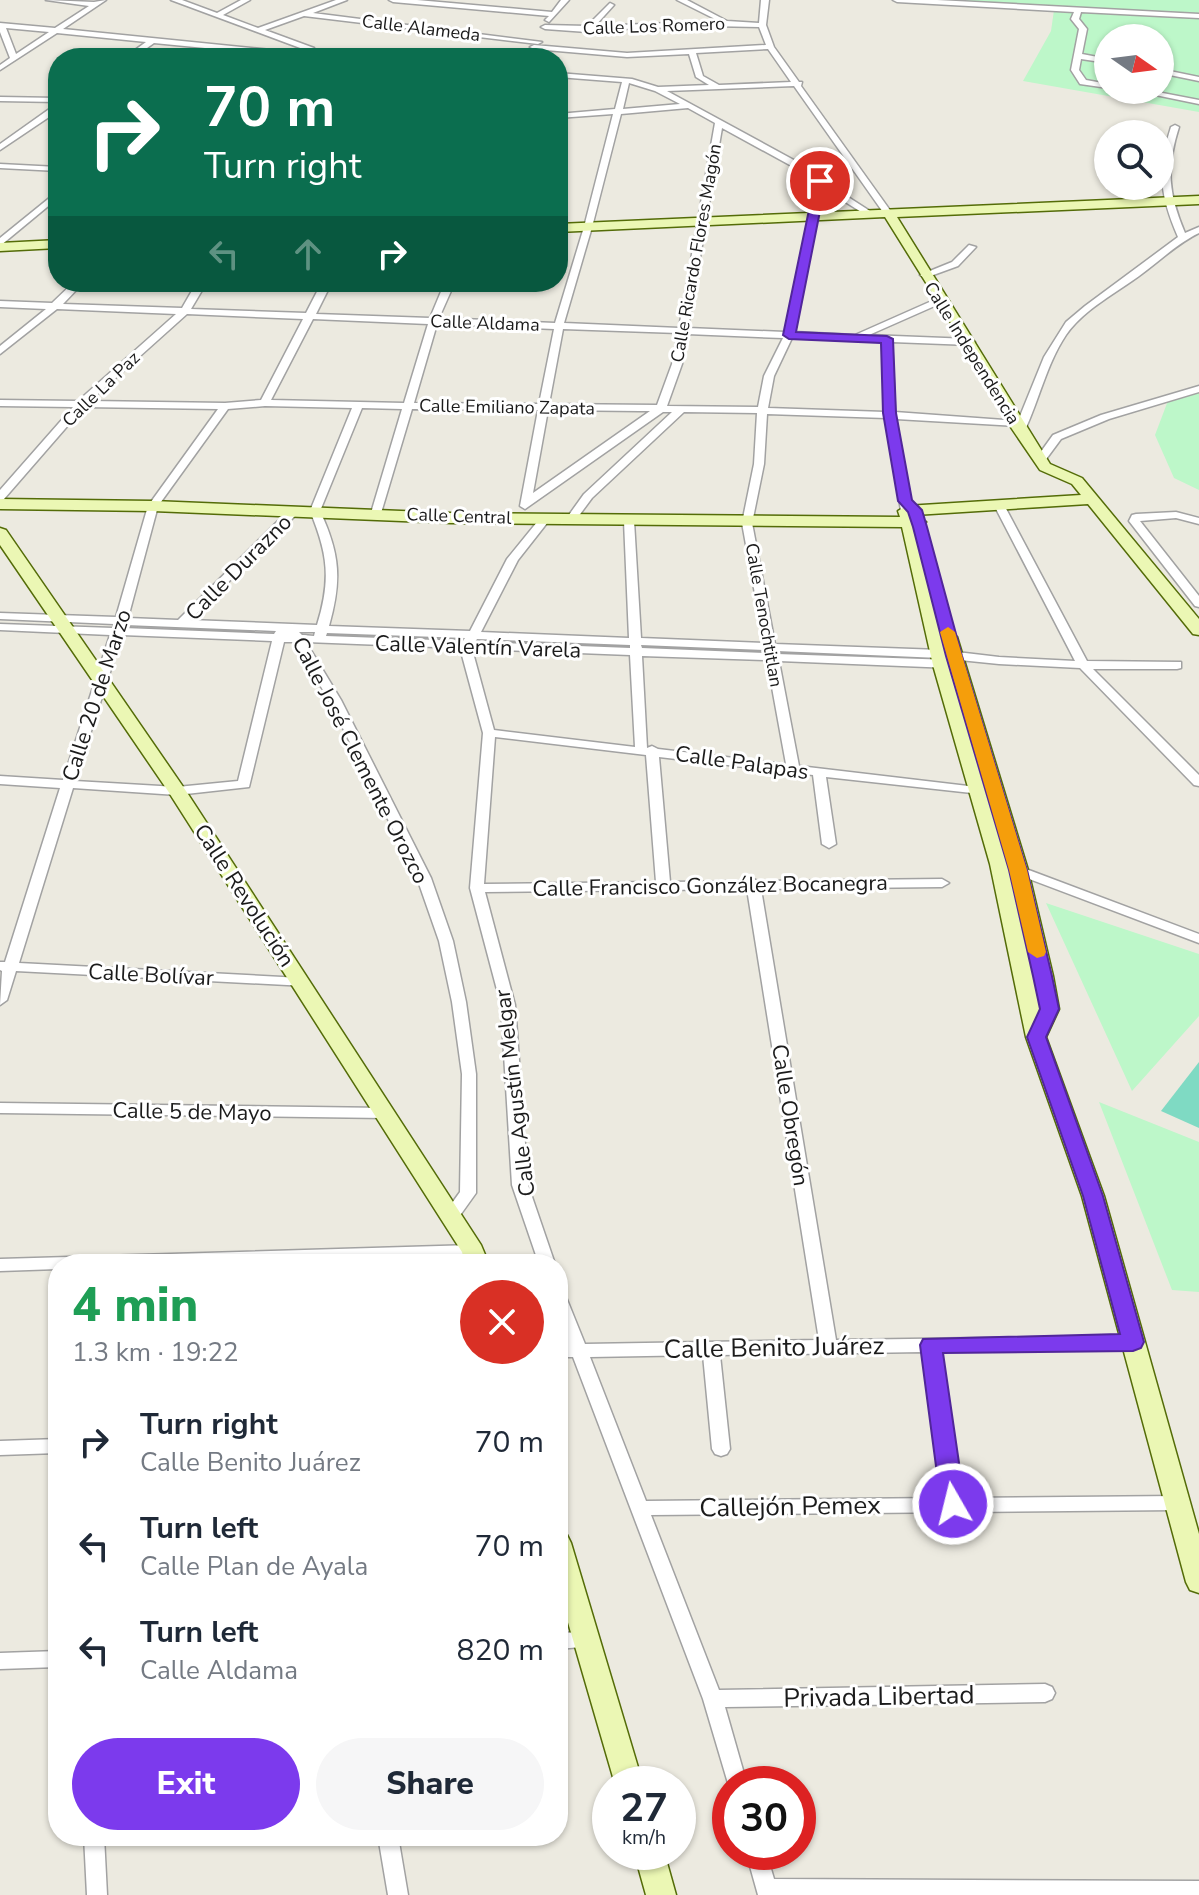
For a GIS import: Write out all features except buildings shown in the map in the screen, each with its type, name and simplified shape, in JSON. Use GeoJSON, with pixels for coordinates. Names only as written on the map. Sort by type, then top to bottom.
{"type":"FeatureCollection","features":[{"type":"Feature","properties":{"kind":"street"},"geometry":{"type":"LineString","coordinates":[[50,0],[98,2]]}},
{"type":"Feature","properties":{"kind":"street"},"geometry":{"type":"LineString","coordinates":[[175,0],[305,48]]}},
{"type":"Feature","properties":{"kind":"street"},"geometry":{"type":"LineString","coordinates":[[218,15],[246,0]]}},
{"type":"Feature","properties":{"kind":"street"},"geometry":{"type":"LineString","coordinates":[[259,30],[343,0]]}},
{"type":"Feature","properties":{"kind":"street"},"geometry":{"type":"LineString","coordinates":[[393,0],[552,14]]}},
{"type":"Feature","properties":{"kind":"street"},"geometry":{"type":"LineString","coordinates":[[533,48],[552,14],[565,0]]}},
{"type":"Feature","properties":{"kind":"street"},"geometry":{"type":"LineString","coordinates":[[681,0],[726,22]]}},
{"type":"Feature","properties":{"kind":"street"},"geometry":{"type":"LineString","coordinates":[[765,0],[762,25],[770,47],[888,213]]}},
{"type":"Feature","properties":{"kind":"street"},"geometry":{"type":"LineString","coordinates":[[897,0],[1199,16]]}},
{"type":"Feature","properties":{"kind":"street"},"geometry":{"type":"LineString","coordinates":[[0,68],[98,2]]}},
{"type":"Feature","properties":{"kind":"street"},"geometry":{"type":"LineString","coordinates":[[587,30],[610,5]]}},
{"type":"Feature","properties":{"kind":"street"},"geometry":{"type":"LineString","coordinates":[[1078,9],[1075,19],[1083,29],[1075,70],[1083,82],[1094,84]]}},
{"type":"Feature","properties":{"kind":"street","name":"Calle Alameda"},"geometry":{"type":"LineString","coordinates":[[304,14],[627,55],[770,47]]}},
{"type":"Feature","properties":{"kind":"street","name":"Calle Los Romero"},"geometry":{"type":"LineString","coordinates":[[545,27],[587,30],[726,22],[762,25]]}},
{"type":"Feature","properties":{"kind":"street"},"geometry":{"type":"LineString","coordinates":[[14,59],[1,25],[238,48]]}},
{"type":"Feature","properties":{"kind":"street"},"geometry":{"type":"LineString","coordinates":[[142,48],[153,40]]}},
{"type":"Feature","properties":{"kind":"street"},"geometry":{"type":"LineString","coordinates":[[692,51],[700,77],[718,87]]}},
{"type":"Feature","properties":{"kind":"street"},"geometry":{"type":"LineString","coordinates":[[1078,56],[1094,59]]}},
{"type":"Feature","properties":{"kind":"street"},"geometry":{"type":"LineString","coordinates":[[1174,74],[1199,79]]}},
{"type":"Feature","properties":{"kind":"street"},"geometry":{"type":"LineString","coordinates":[[568,76],[626,81],[658,89],[791,161],[869,213]]}},
{"type":"Feature","properties":{"kind":"street"},"geometry":{"type":"LineString","coordinates":[[524,510],[559,325],[626,81]]}},
{"type":"Feature","properties":{"kind":"street"},"geometry":{"type":"LineString","coordinates":[[658,89],[799,84]]}},
{"type":"Feature","properties":{"kind":"street"},"geometry":{"type":"LineString","coordinates":[[1174,97],[1199,102]]}},
{"type":"Feature","properties":{"kind":"street"},"geometry":{"type":"LineString","coordinates":[[0,99],[48,100]]}},
{"type":"Feature","properties":{"kind":"street"},"geometry":{"type":"LineString","coordinates":[[568,116],[689,106]]}},
{"type":"Feature","properties":{"kind":"street"},"geometry":{"type":"LineString","coordinates":[[0,148],[48,114]]}},
{"type":"Feature","properties":{"kind":"street","name":"Calle Ricardo Flores Magón"},"geometry":{"type":"LineString","coordinates":[[661,408],[677,364],[719,123]]}},
{"type":"Feature","properties":{"kind":"street"},"geometry":{"type":"LineString","coordinates":[[1175,127],[1163,172],[1167,202],[1182,237]]}},
{"type":"Feature","properties":{"kind":"street"},"geometry":{"type":"LineString","coordinates":[[0,166],[48,168]]}},
{"type":"Feature","properties":{"kind":"street","name":"Calle Tenochtitlan"},"geometry":{"type":"LineString","coordinates":[[793,770],[747,523],[759,464],[762,410],[769,376],[789,335],[820,181]]}},
{"type":"Feature","properties":{"kind":"street"},"geometry":{"type":"LineString","coordinates":[[568,228],[1199,200]]}},
{"type":"Feature","properties":{"kind":"street"},"geometry":{"type":"LineString","coordinates":[[0,245],[48,203]]}},
{"type":"Feature","properties":{"kind":"street","name":"Calle Independencia"},"geometry":{"type":"LineString","coordinates":[[888,213],[1040,460]]}},
{"type":"Feature","properties":{"kind":"street"},"geometry":{"type":"LineString","coordinates":[[1017,427],[1063,332],[1090,307],[1182,237],[1199,230]]}},
{"type":"Feature","properties":{"kind":"street"},"geometry":{"type":"LineString","coordinates":[[0,245],[48,244]]}},
{"type":"Feature","properties":{"kind":"street"},"geometry":{"type":"LineString","coordinates":[[925,275],[955,264],[972,247]]}},
{"type":"Feature","properties":{"kind":"street"},"geometry":{"type":"LineString","coordinates":[[0,351],[69,292]]}},
{"type":"Feature","properties":{"kind":"street","name":"Calle La Paz"},"geometry":{"type":"LineString","coordinates":[[0,497],[81,404],[185,311],[196,292]]}},
{"type":"Feature","properties":{"kind":"street"},"geometry":{"type":"LineString","coordinates":[[265,403],[321,292]]}},
{"type":"Feature","properties":{"kind":"street"},"geometry":{"type":"LineString","coordinates":[[376,513],[433,321],[446,292]]}},
{"type":"Feature","properties":{"kind":"street"},"geometry":{"type":"LineString","coordinates":[[855,338],[943,299]]}},
{"type":"Feature","properties":{"kind":"street","name":"Calle Aldama"},"geometry":{"type":"LineString","coordinates":[[0,304],[970,342]]}},
{"type":"Feature","properties":{"kind":"street"},"geometry":{"type":"LineString","coordinates":[[887,339],[890,413],[910,513],[1049,1009],[1036,1037],[1093,1196],[1199,1582]]}},
{"type":"Feature","properties":{"kind":"street"},"geometry":{"type":"LineString","coordinates":[[1199,389],[1105,417],[1057,437],[1040,460],[1045,467],[1077,481],[1199,630]]}},
{"type":"Feature","properties":{"kind":"street","name":"Calle Emiliano Zapata"},"geometry":{"type":"LineString","coordinates":[[0,403],[682,408],[890,413],[1017,427]]}},
{"type":"Feature","properties":{"kind":"street"},"geometry":{"type":"LineString","coordinates":[[321,635],[335,586],[331,544],[315,511],[358,405]]}},
{"type":"Feature","properties":{"kind":"street","name":"Calle 20 de Marzo"},"geometry":{"type":"LineString","coordinates":[[0,1000],[5,966],[120,626],[153,506],[225,406]]}},
{"type":"Feature","properties":{"kind":"street"},"geometry":{"type":"LineString","coordinates":[[524,510],[661,408]]}},
{"type":"Feature","properties":{"kind":"street"},"geometry":{"type":"LineString","coordinates":[[571,519],[588,496],[682,408]]}},
{"type":"Feature","properties":{"kind":"street","name":"Calle Central"},"geometry":{"type":"LineString","coordinates":[[0,504],[295,510],[451,518],[524,510],[546,518],[747,523],[1092,499]]}},
{"type":"Feature","properties":{"kind":"street"},"geometry":{"type":"LineString","coordinates":[[999,505],[1084,666],[1199,782]]}},
{"type":"Feature","properties":{"kind":"street","name":"Calle Durazno"},"geometry":{"type":"LineString","coordinates":[[180,624],[295,510]]}},
{"type":"Feature","properties":{"kind":"street"},"geometry":{"type":"LineString","coordinates":[[1199,521],[1176,515],[1136,517],[1134,521],[1199,604]]}},
{"type":"Feature","properties":{"kind":"street"},"geometry":{"type":"LineString","coordinates":[[470,641],[513,559],[546,518]]}},
{"type":"Feature","properties":{"kind":"street"},"geometry":{"type":"LineString","coordinates":[[629,521],[636,646],[663,884]]}},
{"type":"Feature","properties":{"kind":"street","name":"Calle Revolución"},"geometry":{"type":"LineString","coordinates":[[0,533],[177,791],[473,1254]]}},
{"type":"Feature","properties":{"kind":"street","name":"Calle Valentín Varela"},"geometry":{"type":"LineString","coordinates":[[0,616],[60,624]]}},
{"type":"Feature","properties":{"kind":"street","name":"Calle Valentín Varela"},"geometry":{"type":"LineString","coordinates":[[0,627],[60,624],[1084,666],[1177,665]]}},
{"type":"Feature","properties":{"kind":"street","name":"Calle Valentín Varela"},"geometry":{"type":"LineString","coordinates":[[120,626],[180,624],[288,634]]}},
{"type":"Feature","properties":{"kind":"street"},"geometry":{"type":"LineString","coordinates":[[0,780],[177,791],[244,784],[288,634]]}},
{"type":"Feature","properties":{"kind":"street","name":"Calle José Clemente Orozco"},"geometry":{"type":"LineString","coordinates":[[288,634],[335,700],[424,878],[446,941],[459,1002],[469,1074],[468,1193],[450,1217]]}},
{"type":"Feature","properties":{"kind":"street","name":"Calle Agustín Melgar"},"geometry":{"type":"LineString","coordinates":[[470,641],[489,733],[477,888],[508,1005],[520,1185],[544,1254]]}},
{"type":"Feature","properties":{"kind":"street","name":"Calle Palapas"},"geometry":{"type":"LineString","coordinates":[[489,733],[988,792]]}},
{"type":"Feature","properties":{"kind":"street"},"geometry":{"type":"LineString","coordinates":[[819,773],[829,844]]}},
{"type":"Feature","properties":{"kind":"street"},"geometry":{"type":"LineString","coordinates":[[1009,867],[1199,939]]}},
{"type":"Feature","properties":{"kind":"street","name":"Calle Obregón"},"geometry":{"type":"LineString","coordinates":[[753,883],[829,1347]]}},
{"type":"Feature","properties":{"kind":"street","name":"Calle Francisco González Bocanegra"},"geometry":{"type":"LineString","coordinates":[[477,888],[942,883]]}},
{"type":"Feature","properties":{"kind":"street","name":"Calle Bolívar"},"geometry":{"type":"LineString","coordinates":[[5,966],[301,983]]}},
{"type":"Feature","properties":{"kind":"street","name":"Calle 5 de Mayo"},"geometry":{"type":"LineString","coordinates":[[0,1108],[385,1113]]}},
{"type":"Feature","properties":{"kind":"street"},"geometry":{"type":"LineString","coordinates":[[0,1265],[48,1264]]}},
{"type":"Feature","properties":{"kind":"street","name":"Calle Benito Juárez"},"geometry":{"type":"LineString","coordinates":[[568,1350],[1133,1342]]}},
{"type":"Feature","properties":{"kind":"street"},"geometry":{"type":"LineString","coordinates":[[931,1345],[953,1504]]}},
{"type":"Feature","properties":{"kind":"street"},"geometry":{"type":"LineString","coordinates":[[711,1348],[721,1449]]}},
{"type":"Feature","properties":{"kind":"street"},"geometry":{"type":"LineString","coordinates":[[568,1354],[642,1508],[713,1699],[732,1766]]}},
{"type":"Feature","properties":{"kind":"street"},"geometry":{"type":"LineString","coordinates":[[0,1448],[48,1446]]}},
{"type":"Feature","properties":{"kind":"street","name":"Callejón Pemex"},"geometry":{"type":"LineString","coordinates":[[642,1508],[1177,1503]]}},
{"type":"Feature","properties":{"kind":"street"},"geometry":{"type":"LineString","coordinates":[[568,1578],[624,1766]]}},
{"type":"Feature","properties":{"kind":"street"},"geometry":{"type":"LineString","coordinates":[[568,1641],[586,1640]]}},
{"type":"Feature","properties":{"kind":"street"},"geometry":{"type":"LineString","coordinates":[[0,1661],[48,1659]]}},
{"type":"Feature","properties":{"kind":"street","name":"Privada Libertad"},"geometry":{"type":"LineString","coordinates":[[713,1699],[1045,1693]]}},
{"type":"Feature","properties":{"kind":"street"},"geometry":{"type":"LineString","coordinates":[[95,1846],[97,1895]]}},
{"type":"Feature","properties":{"kind":"street"},"geometry":{"type":"LineString","coordinates":[[390,1846],[398,1895]]}},
{"type":"Feature","properties":{"kind":"street"},"geometry":{"type":"LineString","coordinates":[[654,1870],[661,1895]]}},
{"type":"Feature","properties":{"kind":"street"},"geometry":{"type":"LineString","coordinates":[[761,1870],[768,1892],[1199,1891]]}},
{"type":"Feature","properties":{"kind":"green space"},"geometry":{"type":"Polygon","coordinates":[[[943,0],[1199,0],[1199,112],[1154,104],[1174,104],[1174,24],[1094,24],[1094,94],[1023,81],[1051,31],[1054,10],[943,0]]]}},
{"type":"Feature","properties":{"kind":"green space"},"geometry":{"type":"Polygon","coordinates":[[[1199,388],[1199,490],[1174,478],[1155,435],[1169,398],[1199,388]]]}},
{"type":"Feature","properties":{"kind":"green space"},"geometry":{"type":"Polygon","coordinates":[[[1046,903],[1199,954],[1199,1016],[1132,1091],[1046,903]]]}},
{"type":"Feature","properties":{"kind":"green space"},"geometry":{"type":"Polygon","coordinates":[[[1199,1062],[1199,1128],[1161,1111],[1199,1062]]]}},
{"type":"Feature","properties":{"kind":"green space"},"geometry":{"type":"Polygon","coordinates":[[[1099,1102],[1199,1142],[1199,1292],[1172,1290],[1099,1102]]]}},
{"type":"Feature","properties":{"kind":"slow traffic"},"geometry":{"type":"LineString","coordinates":[[948,632],[1018,870],[1037,952]]}},
{"type":"Feature","properties":{"kind":"route"},"geometry":{"type":"LineString","coordinates":[[820,181],[789,335],[887,339],[890,413],[905,501],[915,510],[920,527],[954,656],[1018,870],[1043,976],[1049,1009],[1036,1037],[1093,1196],[1133,1342],[931,1345],[953,1504]]}}]}
